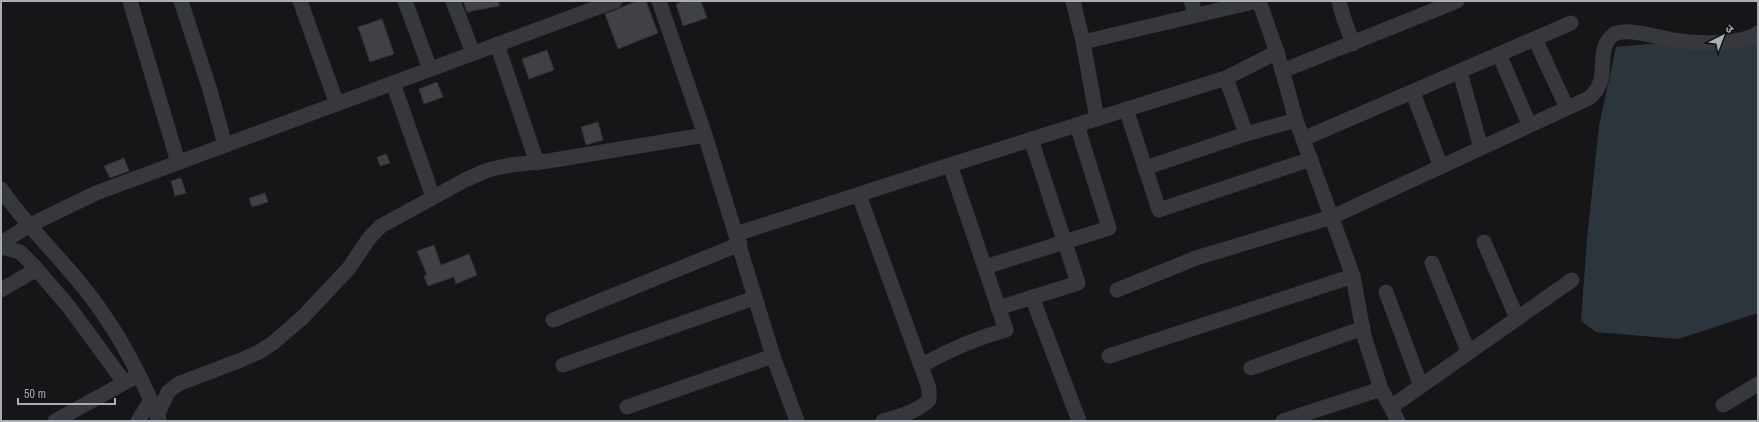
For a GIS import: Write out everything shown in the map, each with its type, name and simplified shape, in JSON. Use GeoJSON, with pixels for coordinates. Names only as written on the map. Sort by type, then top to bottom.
{"type":"FeatureCollection","features":[{"type":"Feature","properties":{"kind":"street"},"geometry":{"type":"LineString","coordinates":[[130,1],[178,162]]}},
{"type":"Feature","properties":{"kind":"street"},"geometry":{"type":"LineString","coordinates":[[182,1],[210,90],[225,145]]}},
{"type":"Feature","properties":{"kind":"street"},"geometry":{"type":"LineString","coordinates":[[300,1],[337,104]]}},
{"type":"Feature","properties":{"kind":"street"},"geometry":{"type":"LineString","coordinates":[[405,1],[430,69]]}},
{"type":"Feature","properties":{"kind":"street"},"geometry":{"type":"LineString","coordinates":[[453,1],[473,53]]}},
{"type":"Feature","properties":{"kind":"street"},"geometry":{"type":"LineString","coordinates":[[1,243],[30,225],[96,193],[616,1]]}},
{"type":"Feature","properties":{"kind":"street"},"geometry":{"type":"LineString","coordinates":[[659,1],[706,135],[738,239],[754,298],[795,421]]}},
{"type":"Feature","properties":{"kind":"street"},"geometry":{"type":"LineString","coordinates":[[1073,1],[1083,42],[1097,118]]}},
{"type":"Feature","properties":{"kind":"street"},"geometry":{"type":"LineString","coordinates":[[1083,42],[1194,8],[1258,1],[1277,52],[1296,120],[1353,276],[1363,328],[1381,388],[1398,421]]}},
{"type":"Feature","properties":{"kind":"street"},"geometry":{"type":"LineString","coordinates":[[1339,1],[1342,16],[1353,44]]}},
{"type":"Feature","properties":{"kind":"street"},"geometry":{"type":"LineString","coordinates":[[1282,71],[1353,44],[1457,1]]}},
{"type":"Feature","properties":{"kind":"street"},"geometry":{"type":"LineString","coordinates":[[1303,139],[1571,23]]}},
{"type":"Feature","properties":{"kind":"street"},"geometry":{"type":"LineString","coordinates":[[1117,290],[1196,258],[1332,217],[1441,167],[1529,124],[1589,98],[1600,86],[1604,49],[1614,34],[1625,32],[1639,33],[1688,42],[1743,40],[1758,33]]}},
{"type":"Feature","properties":{"kind":"street"},"geometry":{"type":"LineString","coordinates":[[1535,39],[1567,108]]}},
{"type":"Feature","properties":{"kind":"street"},"geometry":{"type":"LineString","coordinates":[[497,44],[537,162]]}},
{"type":"Feature","properties":{"kind":"street"},"geometry":{"type":"LineString","coordinates":[[553,320],[738,239],[858,195],[1226,78],[1277,52]]}},
{"type":"Feature","properties":{"kind":"street"},"geometry":{"type":"LineString","coordinates":[[1499,54],[1529,124]]}},
{"type":"Feature","properties":{"kind":"street"},"geometry":{"type":"LineString","coordinates":[[1460,72],[1481,148]]}},
{"type":"Feature","properties":{"kind":"street"},"geometry":{"type":"LineString","coordinates":[[1226,78],[1246,134]]}},
{"type":"Feature","properties":{"kind":"street"},"geometry":{"type":"LineString","coordinates":[[393,83],[433,196]]}},
{"type":"Feature","properties":{"kind":"street"},"geometry":{"type":"LineString","coordinates":[[1413,92],[1441,167]]}},
{"type":"Feature","properties":{"kind":"street"},"geometry":{"type":"LineString","coordinates":[[1126,109],[1159,210],[1311,159]]}},
{"type":"Feature","properties":{"kind":"street"},"geometry":{"type":"LineString","coordinates":[[1145,168],[1246,134],[1296,120]]}},
{"type":"Feature","properties":{"kind":"street"},"geometry":{"type":"LineString","coordinates":[[985,267],[1109,228],[1078,125]]}},
{"type":"Feature","properties":{"kind":"street"},"geometry":{"type":"LineString","coordinates":[[158,419],[168,392],[178,384],[241,360],[259,352],[273,343],[303,317],[349,268],[370,237],[381,226],[433,196],[488,170],[510,165],[706,135]]}},
{"type":"Feature","properties":{"kind":"street"},"geometry":{"type":"LineString","coordinates":[[998,308],[1078,283],[1031,139]]}},
{"type":"Feature","properties":{"kind":"street"},"geometry":{"type":"LineString","coordinates":[[922,365],[947,351],[984,336],[1006,330],[950,165]]}},
{"type":"Feature","properties":{"kind":"street"},"geometry":{"type":"LineString","coordinates":[[1,190],[81,283],[110,323],[131,357],[158,419]]}},
{"type":"Feature","properties":{"kind":"street"},"geometry":{"type":"LineString","coordinates":[[858,195],[922,365],[929,388],[929,400],[923,406],[902,416],[883,421]]}},
{"type":"Feature","properties":{"kind":"street"},"geometry":{"type":"LineString","coordinates":[[1484,242],[1517,318]]}},
{"type":"Feature","properties":{"kind":"street"},"geometry":{"type":"LineString","coordinates":[[1,246],[20,252],[37,269],[69,308],[124,382]]}},
{"type":"Feature","properties":{"kind":"street"},"geometry":{"type":"LineString","coordinates":[[1432,263],[1468,352]]}},
{"type":"Feature","properties":{"kind":"street"},"geometry":{"type":"LineString","coordinates":[[1,290],[37,269]]}},
{"type":"Feature","properties":{"kind":"street"},"geometry":{"type":"LineString","coordinates":[[1109,356],[1353,276]]}},
{"type":"Feature","properties":{"kind":"street"},"geometry":{"type":"LineString","coordinates":[[1391,407],[1572,280]]}},
{"type":"Feature","properties":{"kind":"street"},"geometry":{"type":"LineString","coordinates":[[1386,292],[1421,386]]}},
{"type":"Feature","properties":{"kind":"street"},"geometry":{"type":"LineString","coordinates":[[1032,297],[1079,421]]}},
{"type":"Feature","properties":{"kind":"street"},"geometry":{"type":"LineString","coordinates":[[563,365],[754,298]]}},
{"type":"Feature","properties":{"kind":"street"},"geometry":{"type":"LineString","coordinates":[[1251,368],[1363,328]]}},
{"type":"Feature","properties":{"kind":"street"},"geometry":{"type":"LineString","coordinates":[[627,407],[773,356]]}},
{"type":"Feature","properties":{"kind":"street"},"geometry":{"type":"LineString","coordinates":[[55,421],[139,374]]}},
{"type":"Feature","properties":{"kind":"street"},"geometry":{"type":"LineString","coordinates":[[1723,405],[1758,384]]}},
{"type":"Feature","properties":{"kind":"street"},"geometry":{"type":"LineString","coordinates":[[1283,421],[1381,388]]}},
{"type":"Feature","properties":{"kind":"street"},"geometry":{"type":"LineString","coordinates":[[138,421],[151,400]]}},
{"type":"Feature","properties":{"kind":"shaded area"},"geometry":{"type":"Polygon","coordinates":[[[1758,34],[1758,313],[1678,339],[1596,332],[1581,321],[1587,239],[1599,126],[1616,47],[1758,34]]]}},
{"type":"Feature","properties":{"kind":"building"},"geometry":{"type":"Polygon","coordinates":[[[463,1],[499,1],[499,6],[467,12],[463,1]]]}},
{"type":"Feature","properties":{"kind":"building"},"geometry":{"type":"Polygon","coordinates":[[[637,1],[646,1],[658,33],[618,49],[605,14],[637,1]]]}},
{"type":"Feature","properties":{"kind":"building"},"geometry":{"type":"Polygon","coordinates":[[[684,1],[701,1],[707,18],[683,26],[676,4],[684,1]]]}},
{"type":"Feature","properties":{"kind":"building"},"geometry":{"type":"Polygon","coordinates":[[[382,19],[394,54],[370,62],[358,27],[382,19]]]}},
{"type":"Feature","properties":{"kind":"building"},"geometry":{"type":"Polygon","coordinates":[[[547,50],[554,70],[529,79],[522,59],[547,50]]]}},
{"type":"Feature","properties":{"kind":"building"},"geometry":{"type":"Polygon","coordinates":[[[437,82],[443,97],[424,104],[419,89],[437,82]]]}},
{"type":"Feature","properties":{"kind":"building"},"geometry":{"type":"Polygon","coordinates":[[[598,122],[603,140],[586,145],[581,127],[598,122]]]}},
{"type":"Feature","properties":{"kind":"building"},"geometry":{"type":"Polygon","coordinates":[[[386,154],[390,163],[380,166],[377,157],[386,154]]]}},
{"type":"Feature","properties":{"kind":"building"},"geometry":{"type":"Polygon","coordinates":[[[124,158],[129,171],[110,178],[104,166],[124,158]]]}},
{"type":"Feature","properties":{"kind":"building"},"geometry":{"type":"Polygon","coordinates":[[[181,178],[186,193],[175,196],[171,181],[181,178]]]}},
{"type":"Feature","properties":{"kind":"building"},"geometry":{"type":"Polygon","coordinates":[[[265,193],[268,202],[252,207],[249,198],[265,193]]]}},
{"type":"Feature","properties":{"kind":"building"},"geometry":{"type":"Polygon","coordinates":[[[434,245],[441,265],[469,254],[477,275],[456,284],[454,277],[428,286],[424,276],[427,275],[417,251],[434,245]]]}}]}
